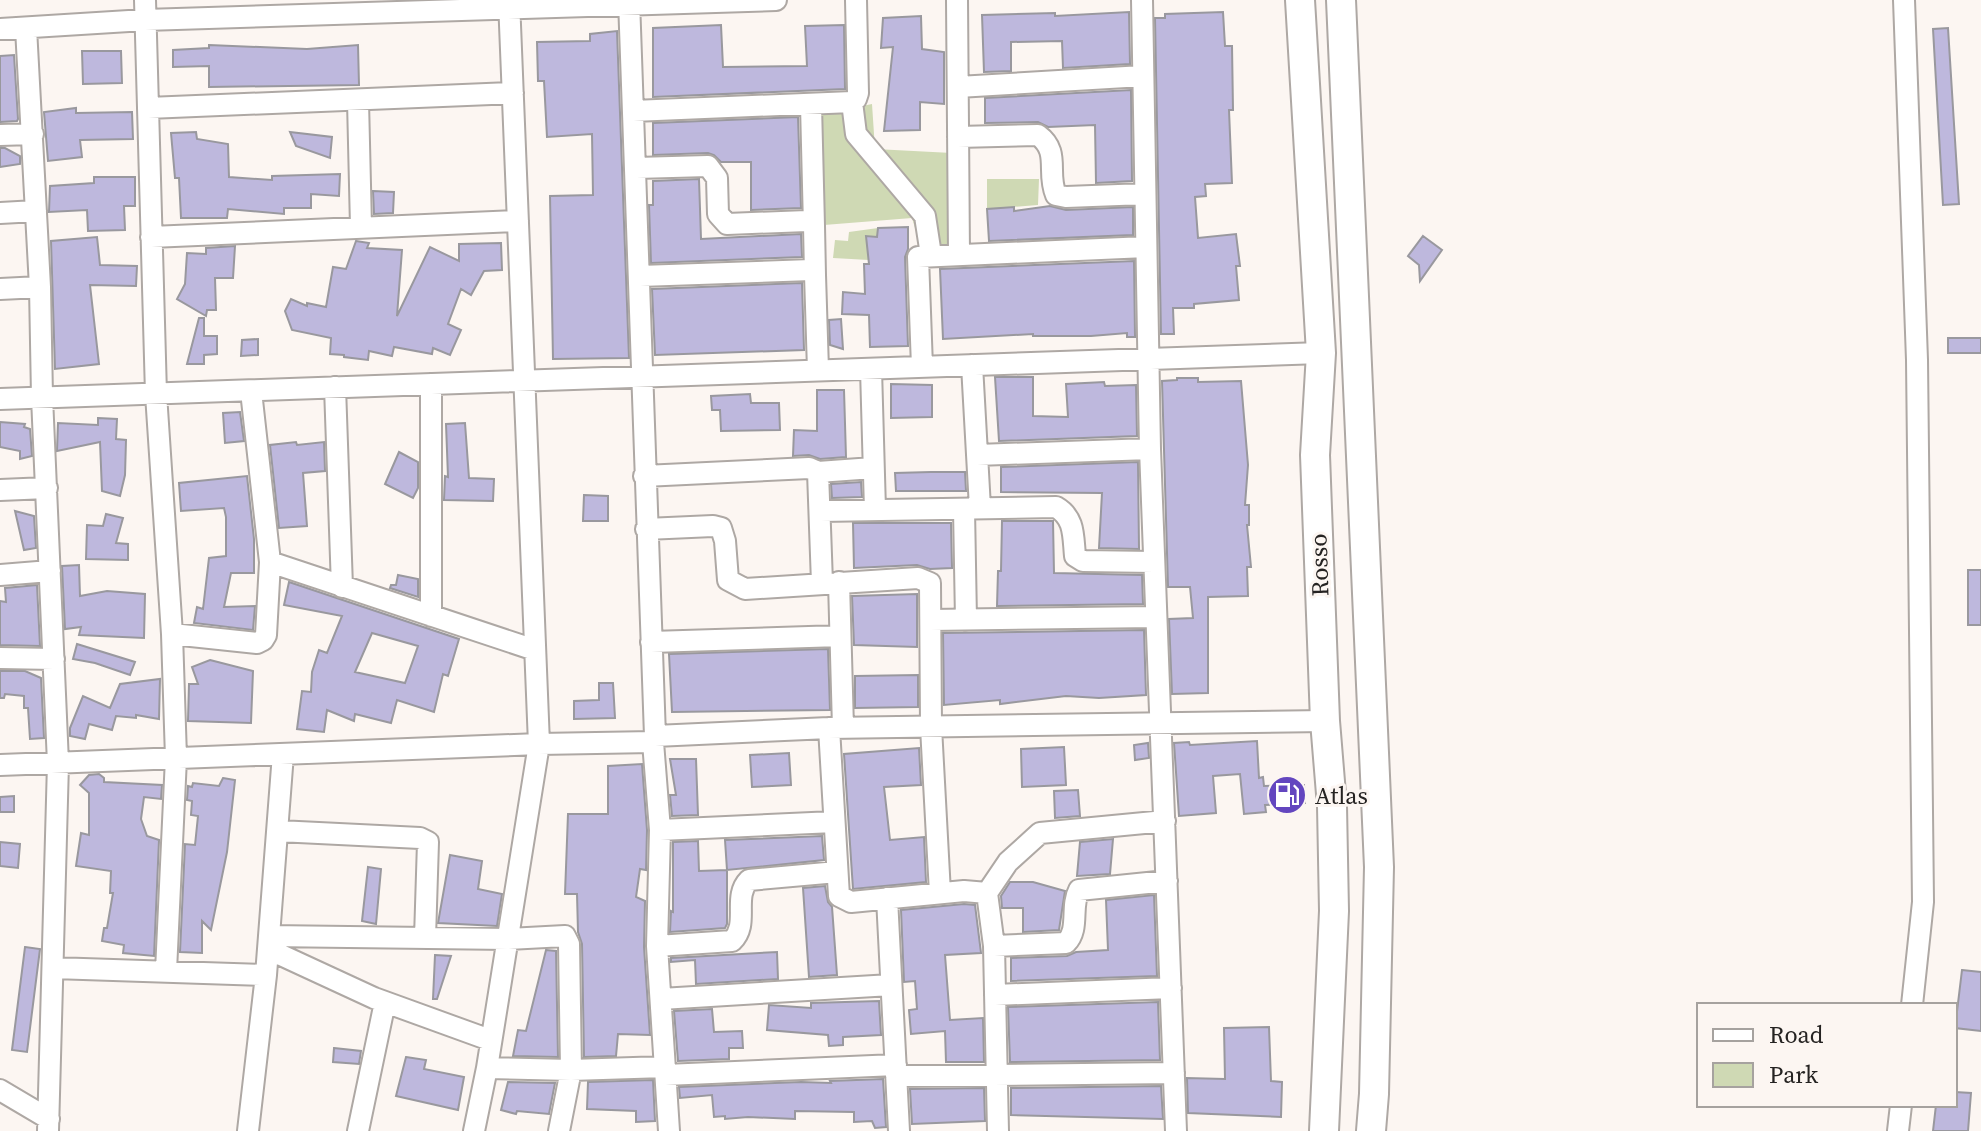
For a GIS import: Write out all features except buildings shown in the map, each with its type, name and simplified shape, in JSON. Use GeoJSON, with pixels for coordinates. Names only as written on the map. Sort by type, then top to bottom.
{"type":"FeatureCollection","features":[{"type":"Feature","properties":{"kind":"highway","name":"Rosso"},"geometry":{"type":"LineString","coordinates":[[1300,0],[1321,353],[1315,455],[1325,721],[1332,806],[1334,911],[1324,1131]]}},
{"type":"Feature","properties":{"kind":"highway","name":"Rosso"},"geometry":{"type":"LineString","coordinates":[[1341,0],[1379,867],[1371,1131]]}},
{"type":"Feature","properties":{"kind":"street"},"geometry":{"type":"LineString","coordinates":[[0,29],[145,10],[776,0]]}},
{"type":"Feature","properties":{"kind":"street"},"geometry":{"type":"LineString","coordinates":[[856,0],[858,93],[852,102],[856,134],[925,216],[931,255]]}},
{"type":"Feature","properties":{"kind":"street"},"geometry":{"type":"LineString","coordinates":[[957,0],[959,254]]}},
{"type":"Feature","properties":{"kind":"street"},"geometry":{"type":"LineString","coordinates":[[1142,0],[1155,617],[1162,722],[1176,1131]]}},
{"type":"Feature","properties":{"kind":"street"},"geometry":{"type":"LineString","coordinates":[[1904,0],[1917,360],[1923,902],[1912,1003]]}},
{"type":"Feature","properties":{"kind":"street"},"geometry":{"type":"LineString","coordinates":[[629,3],[644,476],[660,830],[657,946],[669,1131]]}},
{"type":"Feature","properties":{"kind":"street"},"geometry":{"type":"LineString","coordinates":[[474,1131],[539,744],[510,5]]}},
{"type":"Feature","properties":{"kind":"street"},"geometry":{"type":"LineString","coordinates":[[145,10],[156,394],[172,634],[176,758],[166,971]]}},
{"type":"Feature","properties":{"kind":"street"},"geometry":{"type":"LineString","coordinates":[[26,28],[40,287],[58,763],[49,1125]]}},
{"type":"Feature","properties":{"kind":"street"},"geometry":{"type":"LineString","coordinates":[[958,87],[1143,76]]}},
{"type":"Feature","properties":{"kind":"street"},"geometry":{"type":"LineString","coordinates":[[148,108],[513,93]]}},
{"type":"Feature","properties":{"kind":"street"},"geometry":{"type":"LineString","coordinates":[[358,101],[361,227]]}},
{"type":"Feature","properties":{"kind":"street"},"geometry":{"type":"LineString","coordinates":[[633,111],[852,102]]}},
{"type":"Feature","properties":{"kind":"street"},"geometry":{"type":"LineString","coordinates":[[811,105],[818,370]]}},
{"type":"Feature","properties":{"kind":"street"},"geometry":{"type":"LineString","coordinates":[[0,135],[33,134]]}},
{"type":"Feature","properties":{"kind":"street"},"geometry":{"type":"LineString","coordinates":[[958,137],[1038,135],[1048,142],[1052,151],[1051,185],[1056,195],[1145,194]]}},
{"type":"Feature","properties":{"kind":"street"},"geometry":{"type":"LineString","coordinates":[[636,168],[708,166],[717,178],[718,214],[727,224],[807,221],[814,226]]}},
{"type":"Feature","properties":{"kind":"street"},"geometry":{"type":"LineString","coordinates":[[0,213],[36,211]]}},
{"type":"Feature","properties":{"kind":"street"},"geometry":{"type":"LineString","coordinates":[[151,237],[518,221]]}},
{"type":"Feature","properties":{"kind":"street"},"geometry":{"type":"LineString","coordinates":[[922,367],[917,260],[922,255],[1146,247]]}},
{"type":"Feature","properties":{"kind":"street"},"geometry":{"type":"LineString","coordinates":[[640,276],[811,270],[815,275]]}},
{"type":"Feature","properties":{"kind":"street"},"geometry":{"type":"LineString","coordinates":[[0,289],[40,287]]}},
{"type":"Feature","properties":{"kind":"street"},"geometry":{"type":"LineString","coordinates":[[0,399],[1321,353]]}},
{"type":"Feature","properties":{"kind":"street"},"geometry":{"type":"LineString","coordinates":[[966,620],[977,455],[972,365]]}},
{"type":"Feature","properties":{"kind":"street"},"geometry":{"type":"LineString","coordinates":[[871,369],[875,510]]}},
{"type":"Feature","properties":{"kind":"street"},"geometry":{"type":"LineString","coordinates":[[431,384],[431,616]]}},
{"type":"Feature","properties":{"kind":"street"},"geometry":{"type":"LineString","coordinates":[[335,387],[342,587]]}},
{"type":"Feature","properties":{"kind":"street"},"geometry":{"type":"LineString","coordinates":[[172,634],[257,643],[266,635],[270,562],[251,391]]}},
{"type":"Feature","properties":{"kind":"street"},"geometry":{"type":"LineString","coordinates":[[977,455],[1150,449]]}},
{"type":"Feature","properties":{"kind":"street"},"geometry":{"type":"LineString","coordinates":[[644,476],[873,468]]}},
{"type":"Feature","properties":{"kind":"street"},"geometry":{"type":"LineString","coordinates":[[818,472],[830,582],[840,636],[834,822],[839,896],[851,902],[940,893],[987,893]]}},
{"type":"Feature","properties":{"kind":"street"},"geometry":{"type":"LineString","coordinates":[[0,490],[47,488]]}},
{"type":"Feature","properties":{"kind":"street"},"geometry":{"type":"LineString","coordinates":[[821,511],[1056,507],[1067,513],[1072,523],[1075,556],[1083,561],[1154,562]]}},
{"type":"Feature","properties":{"kind":"street"},"geometry":{"type":"LineString","coordinates":[[646,529],[721,528],[728,580],[745,589],[918,578],[930,583],[931,727],[940,893]]}},
{"type":"Feature","properties":{"kind":"street"},"geometry":{"type":"LineString","coordinates":[[270,562],[535,650]]}},
{"type":"Feature","properties":{"kind":"street"},"geometry":{"type":"LineString","coordinates":[[0,575],[50,571]]}},
{"type":"Feature","properties":{"kind":"street"},"geometry":{"type":"LineString","coordinates":[[931,620],[1155,617]]}},
{"type":"Feature","properties":{"kind":"street"},"geometry":{"type":"LineString","coordinates":[[651,642],[840,636]]}},
{"type":"Feature","properties":{"kind":"street"},"geometry":{"type":"LineString","coordinates":[[0,658],[54,659]]}},
{"type":"Feature","properties":{"kind":"street"},"geometry":{"type":"LineString","coordinates":[[0,765],[654,739],[836,728],[1325,721]]}},
{"type":"Feature","properties":{"kind":"street"},"geometry":{"type":"LineString","coordinates":[[248,1131],[266,975],[283,754]]}},
{"type":"Feature","properties":{"kind":"street"},"geometry":{"type":"LineString","coordinates":[[998,1131],[994,946],[987,893],[1008,862],[1040,833],[1165,821]]}},
{"type":"Feature","properties":{"kind":"street"},"geometry":{"type":"LineString","coordinates":[[660,830],[834,822]]}},
{"type":"Feature","properties":{"kind":"street"},"geometry":{"type":"LineString","coordinates":[[278,831],[420,838],[428,842],[425,938]]}},
{"type":"Feature","properties":{"kind":"street"},"geometry":{"type":"LineString","coordinates":[[657,946],[732,941],[741,927],[740,895],[749,880],[837,872]]}},
{"type":"Feature","properties":{"kind":"street"},"geometry":{"type":"LineString","coordinates":[[994,946],[1066,943],[1073,933],[1079,890],[1167,881]]}},
{"type":"Feature","properties":{"kind":"street"},"geometry":{"type":"LineString","coordinates":[[887,898],[899,1131]]}},
{"type":"Feature","properties":{"kind":"street"},"geometry":{"type":"LineString","coordinates":[[269,942],[565,936],[568,939],[571,1070],[559,1131]]}},
{"type":"Feature","properties":{"kind":"street"},"geometry":{"type":"LineString","coordinates":[[269,942],[385,1002],[490,1040]]}},
{"type":"Feature","properties":{"kind":"street"},"geometry":{"type":"LineString","coordinates":[[53,968],[266,975]]}},
{"type":"Feature","properties":{"kind":"street"},"geometry":{"type":"LineString","coordinates":[[661,999],[891,985]]}},
{"type":"Feature","properties":{"kind":"street"},"geometry":{"type":"LineString","coordinates":[[995,995],[1171,988]]}},
{"type":"Feature","properties":{"kind":"street"},"geometry":{"type":"LineString","coordinates":[[358,1131],[385,1002]]}},
{"type":"Feature","properties":{"kind":"street"},"geometry":{"type":"LineString","coordinates":[[487,1068],[1174,1073]]}},
{"type":"Feature","properties":{"kind":"street"},"geometry":{"type":"LineString","coordinates":[[0,1090],[49,1125]]}},
{"type":"Feature","properties":{"kind":"street"},"geometry":{"type":"LineString","coordinates":[[1898,1131],[1901,1107]]}},
{"type":"Feature","properties":{"kind":"green space"},"geometry":{"type":"Polygon","coordinates":[[[872,104],[875,149],[952,153],[950,247],[921,248],[912,218],[824,225],[819,115],[872,104]]]}},
{"type":"Feature","properties":{"kind":"green space"},"geometry":{"type":"Polygon","coordinates":[[[987,179],[1039,179],[1038,205],[987,209],[987,179]]]}},
{"type":"Feature","properties":{"kind":"green space"},"geometry":{"type":"Polygon","coordinates":[[[878,228],[877,237],[867,236],[869,260],[833,258],[835,240],[848,241],[849,232],[878,228]]]}},
{"type":"Feature","properties":{"kind":"place","name":"Atlas"},"geometry":{"type":"Point","coordinates":[1287,795]}}]}
